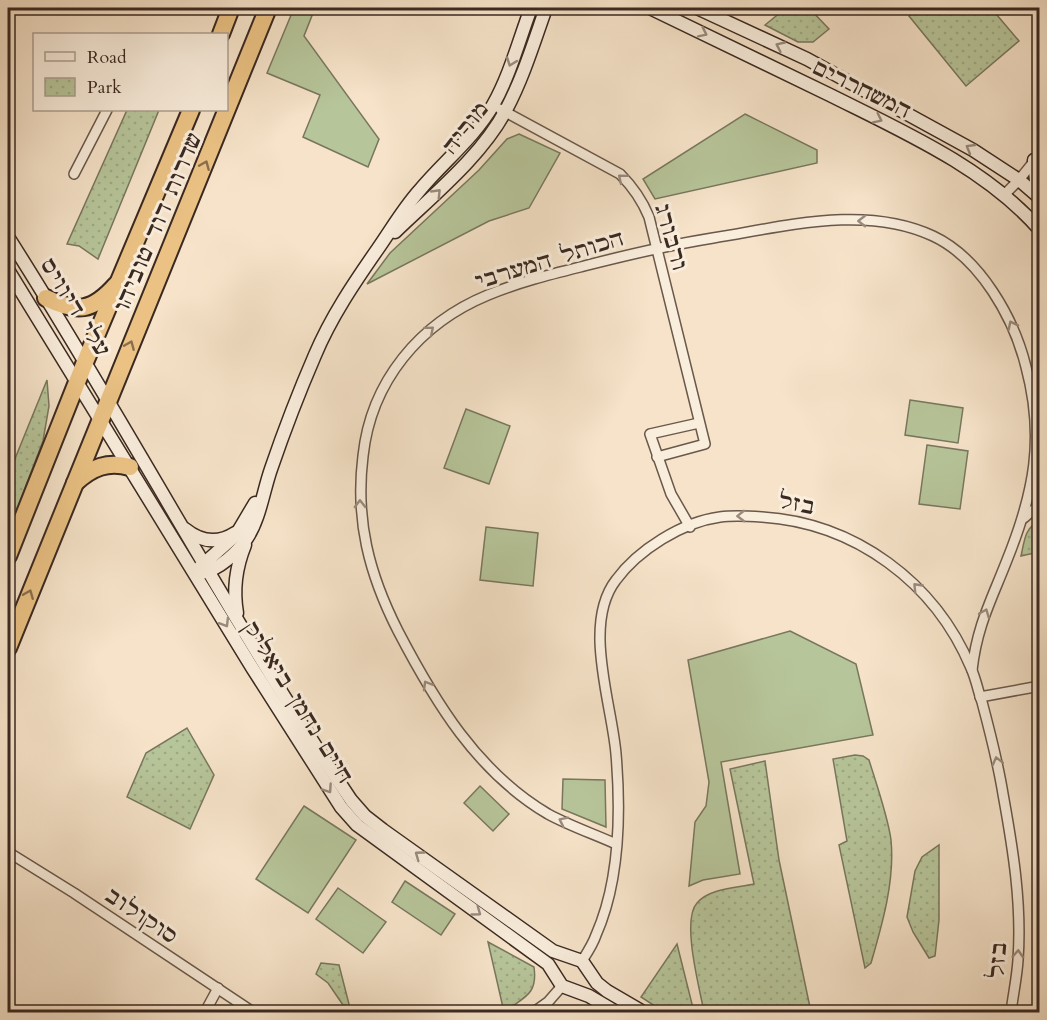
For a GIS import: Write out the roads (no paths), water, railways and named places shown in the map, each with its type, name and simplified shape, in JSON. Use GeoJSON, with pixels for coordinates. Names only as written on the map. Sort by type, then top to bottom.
{"type":"FeatureCollection","features":[{"type":"Feature","properties":{"kind":"highway"},"geometry":{"type":"LineString","coordinates":[[221,33],[231,8]]}},
{"type":"Feature","properties":{"kind":"highway","name":"שדרות דוד טוביהו"},"geometry":{"type":"LineString","coordinates":[[228,106],[268,8]]}},
{"type":"Feature","properties":{"kind":"highway","name":"שדרות דוד טוביהו"},"geometry":{"type":"LineString","coordinates":[[8,556],[85,363],[191,111]]}},
{"type":"Feature","properties":{"kind":"highway","name":"שדרות דוד טוביהו"},"geometry":{"type":"LineString","coordinates":[[8,648],[226,111]]}},
{"type":"Feature","properties":{"kind":"highway"},"geometry":{"type":"LineString","coordinates":[[46,298],[63,306],[84,308],[101,299],[119,282]]}},
{"type":"Feature","properties":{"kind":"highway"},"geometry":{"type":"LineString","coordinates":[[73,486],[87,472],[97,467],[114,464],[130,467]]}},
{"type":"Feature","properties":{"kind":"street","name":"מוריה"},"geometry":{"type":"LineString","coordinates":[[206,567],[246,530],[315,354],[347,294],[420,190],[463,144],[493,105],[531,8]]}},
{"type":"Feature","properties":{"kind":"street"},"geometry":{"type":"LineString","coordinates":[[544,13],[552,8]]}},
{"type":"Feature","properties":{"kind":"street","name":"המשחררים"},"geometry":{"type":"LineString","coordinates":[[650,8],[912,135],[1004,195],[1040,230]]}},
{"type":"Feature","properties":{"kind":"street","name":"המשחררים"},"geometry":{"type":"LineString","coordinates":[[697,8],[807,59],[973,150],[1019,180],[1040,198]]}},
{"type":"Feature","properties":{"kind":"street","name":"מוריה"},"geometry":{"type":"LineString","coordinates":[[379,248],[474,154],[505,112],[516,89],[544,13]]}},
{"type":"Feature","properties":{"kind":"street","name":"ורבורג"},"geometry":{"type":"LineString","coordinates":[[493,105],[620,174],[632,186],[643,203],[649,217],[705,444],[657,457]]}},
{"type":"Feature","properties":{"kind":"street"},"geometry":{"type":"LineString","coordinates":[[74,174],[106,111]]}},
{"type":"Feature","properties":{"kind":"street"},"geometry":{"type":"LineString","coordinates":[[1004,195],[1037,157]]}},
{"type":"Feature","properties":{"kind":"street"},"geometry":{"type":"LineString","coordinates":[[1037,157],[1034,170],[1040,190]]}},
{"type":"Feature","properties":{"kind":"street","name":"הכותל המערבי"},"geometry":{"type":"LineString","coordinates":[[616,844],[548,814],[521,796],[478,757],[450,721],[410,655],[390,616],[374,577],[364,539],[360,509],[360,474],[364,439],[385,382],[409,350],[433,327],[458,310],[488,295],[564,271],[656,248],[800,224],[879,221],[904,225],[937,237],[982,276],[1000,302],[1017,336],[1027,369],[1036,422],[1033,472],[1028,504],[982,619],[975,642],[972,670]]}},
{"type":"Feature","properties":{"kind":"street","name":"עלי דיוויס"},"geometry":{"type":"LineString","coordinates":[[8,237],[108,399]]}},
{"type":"Feature","properties":{"kind":"street","name":"עלי דיוויס"},"geometry":{"type":"LineString","coordinates":[[8,270],[77,383]]}},
{"type":"Feature","properties":{"kind":"street","name":"חיים נחמן ביאליק"},"geometry":{"type":"LineString","coordinates":[[77,383],[341,807],[357,825],[549,964],[564,985],[616,1012]]}},
{"type":"Feature","properties":{"kind":"street","name":"חיים נחמן ביאליק"},"geometry":{"type":"LineString","coordinates":[[108,399],[238,620],[351,800],[365,816],[553,951],[580,963],[607,991],[643,1012]]}},
{"type":"Feature","properties":{"kind":"street"},"geometry":{"type":"LineString","coordinates":[[1036,422],[1040,439]]}},
{"type":"Feature","properties":{"kind":"street"},"geometry":{"type":"LineString","coordinates":[[690,527],[671,494],[650,434],[699,423]]}},
{"type":"Feature","properties":{"kind":"street"},"geometry":{"type":"LineString","coordinates":[[1023,520],[1033,510],[1040,508]]}},
{"type":"Feature","properties":{"kind":"street","name":"בזל"},"geometry":{"type":"LineString","coordinates":[[580,963],[596,937],[604,913],[612,883],[616,844],[618,786],[616,754],[601,653],[604,603],[613,583],[644,551],[690,527],[719,517],[748,516],[792,520],[840,534],[892,563],[939,611],[956,637],[972,670],[999,769],[1016,872],[1019,917],[1018,961],[1011,1012]]}},
{"type":"Feature","properties":{"kind":"street"},"geometry":{"type":"LineString","coordinates":[[181,525],[195,536],[210,541],[224,539],[246,530]]}},
{"type":"Feature","properties":{"kind":"street"},"geometry":{"type":"LineString","coordinates":[[238,620],[235,595],[236,573],[246,530]]}},
{"type":"Feature","properties":{"kind":"street"},"geometry":{"type":"LineString","coordinates":[[194,573],[206,567]]}},
{"type":"Feature","properties":{"kind":"street"},"geometry":{"type":"LineString","coordinates":[[980,697],[1040,686]]}},
{"type":"Feature","properties":{"kind":"street","name":"סוקולוב"},"geometry":{"type":"LineString","coordinates":[[8,852],[75,893],[253,1012]]}},
{"type":"Feature","properties":{"kind":"street"},"geometry":{"type":"LineString","coordinates":[[534,1012],[548,1002],[564,985],[585,983],[587,979],[580,963],[567,959],[560,965],[564,985]]}},
{"type":"Feature","properties":{"kind":"street"},"geometry":{"type":"LineString","coordinates":[[205,1012],[218,988]]}}]}
